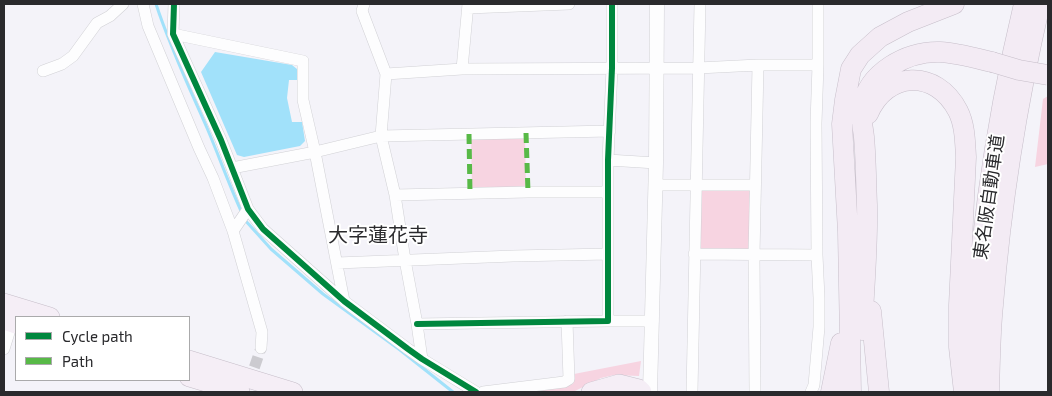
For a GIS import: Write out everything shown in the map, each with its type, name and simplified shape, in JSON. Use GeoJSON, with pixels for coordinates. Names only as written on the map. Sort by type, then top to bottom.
{"type":"FeatureCollection","features":[{"type":"Feature","properties":{"kind":"highway"},"geometry":{"type":"LineString","coordinates":[[879,392],[873,337],[842,124],[845,100],[851,69],[860,55],[880,37],[908,22],[954,4]]}},
{"type":"Feature","properties":{"kind":"highway","name":"東名阪自動車道"},"geometry":{"type":"LineString","coordinates":[[973,392],[976,307],[984,224],[1004,95],[1024,4]]}},
{"type":"Feature","properties":{"kind":"highway","name":"東名阪自動車道"},"geometry":{"type":"LineString","coordinates":[[990,383],[993,307],[1001,226],[1020,97],[1040,4]]}},
{"type":"Feature","properties":{"kind":"highway"},"geometry":{"type":"LineString","coordinates":[[990,383],[1033,84],[1048,30]]}},
{"type":"Feature","properties":{"kind":"highway"},"geometry":{"type":"LineString","coordinates":[[842,124],[858,82],[864,72],[893,50],[915,42],[945,40],[979,46],[1019,70],[1048,75]]}},
{"type":"Feature","properties":{"kind":"highway"},"geometry":{"type":"LineString","coordinates":[[832,392],[857,233],[867,208],[864,136],[861,118],[866,95],[879,76],[888,68],[913,56],[926,53],[940,52],[1048,62]]}},
{"type":"Feature","properties":{"kind":"highway"},"geometry":{"type":"LineString","coordinates":[[864,136],[868,112],[874,102],[890,87],[909,80],[929,83],[944,92],[951,99],[963,123],[966,157],[958,305],[959,347],[964,392]]}},
{"type":"Feature","properties":{"kind":"highway"},"geometry":{"type":"LineString","coordinates":[[851,392],[857,233]]}},
{"type":"Feature","properties":{"kind":"highway"},"geometry":{"type":"LineString","coordinates":[[857,233],[861,392]]}},
{"type":"Feature","properties":{"kind":"highway"},"geometry":{"type":"LineString","coordinates":[[4,303],[47,316]]}},
{"type":"Feature","properties":{"kind":"highway"},"geometry":{"type":"LineString","coordinates":[[190,360],[293,392]]}},
{"type":"Feature","properties":{"kind":"highway"},"geometry":{"type":"LineString","coordinates":[[190,377],[240,392]]}},
{"type":"Feature","properties":{"kind":"highway"},"geometry":{"type":"LineString","coordinates":[[592,392],[619,384],[639,389],[642,392]]}},
{"type":"Feature","properties":{"kind":"street"},"geometry":{"type":"LineString","coordinates":[[43,71],[62,64],[73,56],[97,23],[110,16],[123,4]]}},
{"type":"Feature","properties":{"kind":"street"},"geometry":{"type":"LineString","coordinates":[[143,4],[148,26],[210,144],[232,168],[248,209],[263,229],[344,301],[422,359],[476,392]]}},
{"type":"Feature","properties":{"kind":"street"},"geometry":{"type":"LineString","coordinates":[[174,4],[173,34],[210,144],[213,178],[233,231],[262,332],[261,348]]}},
{"type":"Feature","properties":{"kind":"street"},"geometry":{"type":"LineString","coordinates":[[364,4],[362,11],[386,74],[382,136],[418,324],[422,359]]}},
{"type":"Feature","properties":{"kind":"street"},"geometry":{"type":"LineString","coordinates":[[462,69],[468,6],[569,4]]}},
{"type":"Feature","properties":{"kind":"street"},"geometry":{"type":"LineString","coordinates":[[608,321],[608,160],[612,68],[612,4]]}},
{"type":"Feature","properties":{"kind":"street"},"geometry":{"type":"LineString","coordinates":[[650,392],[656,185],[657,4]]}},
{"type":"Feature","properties":{"kind":"street"},"geometry":{"type":"LineString","coordinates":[[692,392],[700,4]]}},
{"type":"Feature","properties":{"kind":"street"},"geometry":{"type":"LineString","coordinates":[[811,392],[814,385],[819,327],[816,123],[818,4]]}},
{"type":"Feature","properties":{"kind":"street"},"geometry":{"type":"LineString","coordinates":[[173,34],[303,61],[303,100],[344,301]]}},
{"type":"Feature","properties":{"kind":"street"},"geometry":{"type":"LineString","coordinates":[[755,392],[754,255],[758,65]]}},
{"type":"Feature","properties":{"kind":"street"},"geometry":{"type":"LineString","coordinates":[[386,74],[462,69],[698,68],[818,65]]}},
{"type":"Feature","properties":{"kind":"street"},"geometry":{"type":"LineString","coordinates":[[232,168],[315,152],[382,136],[610,131]]}},
{"type":"Feature","properties":{"kind":"street"},"geometry":{"type":"LineString","coordinates":[[608,160],[656,163]]}},
{"type":"Feature","properties":{"kind":"street"},"geometry":{"type":"LineString","coordinates":[[656,185],[755,185]]}},
{"type":"Feature","properties":{"kind":"street"},"geometry":{"type":"LineString","coordinates":[[395,196],[528,192],[608,192]]}},
{"type":"Feature","properties":{"kind":"street"},"geometry":{"type":"LineString","coordinates":[[233,231],[248,209]]}},
{"type":"Feature","properties":{"kind":"street"},"geometry":{"type":"LineString","coordinates":[[337,263],[608,254]]}},
{"type":"Feature","properties":{"kind":"street"},"geometry":{"type":"LineString","coordinates":[[694,254],[817,255]]}},
{"type":"Feature","properties":{"kind":"street"},"geometry":{"type":"LineString","coordinates":[[483,392],[564,382],[569,379],[567,321]]}},
{"type":"Feature","properties":{"kind":"street"},"geometry":{"type":"LineString","coordinates":[[418,324],[653,321]]}},
{"type":"Feature","properties":{"kind":"street"},"geometry":{"type":"LineString","coordinates":[[4,349],[11,323]]}},
{"type":"Feature","properties":{"kind":"shaded area"},"geometry":{"type":"Polygon","coordinates":[[[1048,96],[1048,164],[1035,167],[1043,99],[1048,96]]]}},
{"type":"Feature","properties":{"kind":"shaded area"},"geometry":{"type":"Polygon","coordinates":[[[525,135],[526,189],[472,190],[471,137],[525,135]]]}},
{"type":"Feature","properties":{"kind":"shaded area"},"geometry":{"type":"Polygon","coordinates":[[[699,187],[752,187],[751,249],[699,249],[699,187]]]}},
{"type":"Feature","properties":{"kind":"shaded area"},"geometry":{"type":"Polygon","coordinates":[[[641,361],[639,376],[614,375],[601,378],[573,392],[507,392],[573,384],[574,374],[641,361]]]}},
{"type":"Feature","properties":{"kind":"water"},"geometry":{"type":"Polygon","coordinates":[[[215,52],[292,65],[297,69],[297,80],[289,80],[287,98],[292,122],[302,122],[305,141],[300,146],[244,157],[237,155],[201,72],[215,52]]]}},
{"type":"Feature","properties":{"kind":"waterway"},"geometry":{"type":"LineString","coordinates":[[156,4],[242,213]]}},
{"type":"Feature","properties":{"kind":"waterway"},"geometry":{"type":"LineString","coordinates":[[244,219],[271,249],[323,294],[400,350],[453,392]]}},
{"type":"Feature","properties":{"kind":"tunnel"},"geometry":{"type":"LineString","coordinates":[[249,383],[261,348]]}},
{"type":"Feature","properties":{"kind":"marked path"},"geometry":{"type":"LineString","coordinates":[[526,133],[528,192]]}},
{"type":"Feature","properties":{"kind":"marked path"},"geometry":{"type":"LineString","coordinates":[[469,134],[470,193]]}},
{"type":"Feature","properties":{"kind":"cycle path"},"geometry":{"type":"LineString","coordinates":[[174,4],[173,34],[221,140],[248,209],[263,229],[344,301],[422,359],[476,392]]}},
{"type":"Feature","properties":{"kind":"cycle path"},"geometry":{"type":"LineString","coordinates":[[417,324],[608,321],[608,160],[612,68],[612,4]]}},
{"type":"Feature","properties":{"kind":"district","name":"大字蓮花寺"},"geometry":{"type":"Point","coordinates":[378,235]}}]}
